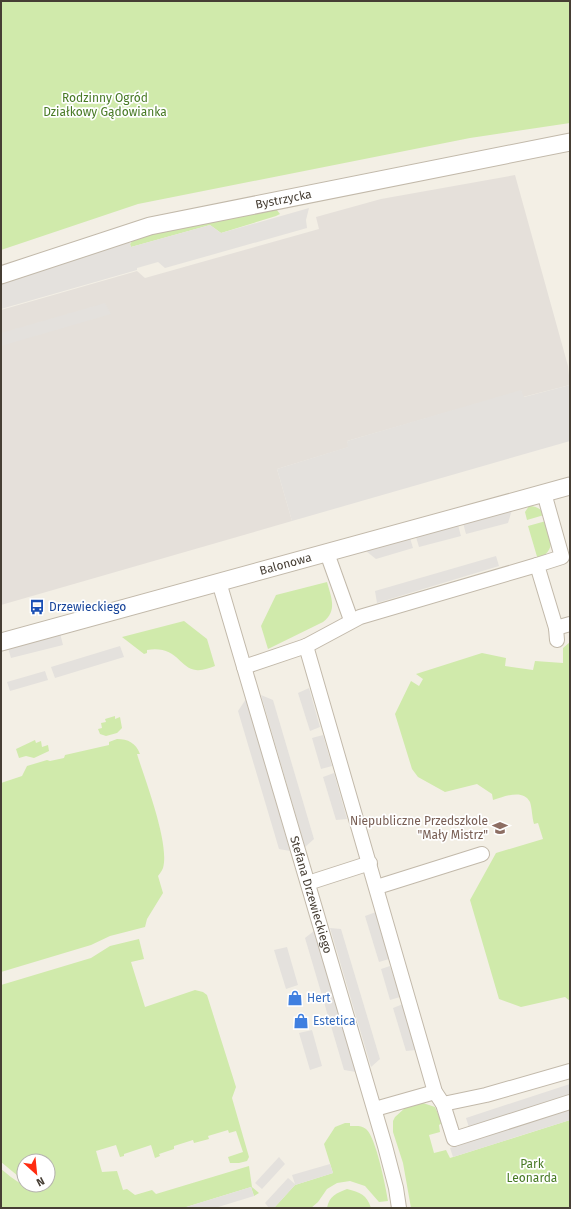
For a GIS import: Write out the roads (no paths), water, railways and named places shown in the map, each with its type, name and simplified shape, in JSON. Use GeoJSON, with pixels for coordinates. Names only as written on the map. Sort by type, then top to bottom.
{"type":"FeatureCollection","features":[{"type":"Feature","properties":{"kind":"street","name":"Bystrzycka"},"geometry":{"type":"LineString","coordinates":[[1,275],[150,226],[570,142]]}},
{"type":"Feature","properties":{"kind":"street","name":"Balonowa"},"geometry":{"type":"LineString","coordinates":[[1,642],[570,486]]}},
{"type":"Feature","properties":{"kind":"street"},"geometry":{"type":"LineString","coordinates":[[244,667],[306,646],[351,620],[566,556],[544,493]]}},
{"type":"Feature","properties":{"kind":"street"},"geometry":{"type":"LineString","coordinates":[[327,553],[351,620]]}},
{"type":"Feature","properties":{"kind":"street"},"geometry":{"type":"LineString","coordinates":[[537,565],[556,634],[570,624]]}},
{"type":"Feature","properties":{"kind":"street","name":"Stefana Drzewieckiego"},"geometry":{"type":"LineString","coordinates":[[219,582],[375,1109],[396,1188],[399,1208]]}},
{"type":"Feature","properties":{"kind":"street"},"geometry":{"type":"LineString","coordinates":[[306,646],[439,1098],[454,1139],[570,1102]]}},
{"type":"Feature","properties":{"kind":"street"},"geometry":{"type":"LineString","coordinates":[[377,887],[482,854]]}},
{"type":"Feature","properties":{"kind":"street"},"geometry":{"type":"LineString","coordinates":[[308,883],[370,863]]}},
{"type":"Feature","properties":{"kind":"street"},"geometry":{"type":"LineString","coordinates":[[375,1109],[439,1098],[486,1095],[570,1071]]}},
{"type":"Feature","properties":{"kind":"place","name":"Drzewieckiego"},"geometry":{"type":"Point","coordinates":[37,607]}},
{"type":"Feature","properties":{"kind":"place","name":"Niepubliczne Przedszkole \"Mały Mistrz\""},"geometry":{"type":"Point","coordinates":[500,828]}},
{"type":"Feature","properties":{"kind":"place","name":"Hert"},"geometry":{"type":"Point","coordinates":[295,998]}},
{"type":"Feature","properties":{"kind":"place","name":"Estetica"},"geometry":{"type":"Point","coordinates":[301,1021]}},
{"type":"Feature","properties":{"kind":"park label","name":"Rodzinny Ogród Działkowy Gądowianka"},"geometry":{"type":"Point","coordinates":[105,105]}},
{"type":"Feature","properties":{"kind":"park label","name":"Park Leonarda"},"geometry":{"type":"Point","coordinates":[532,1171]}}]}
